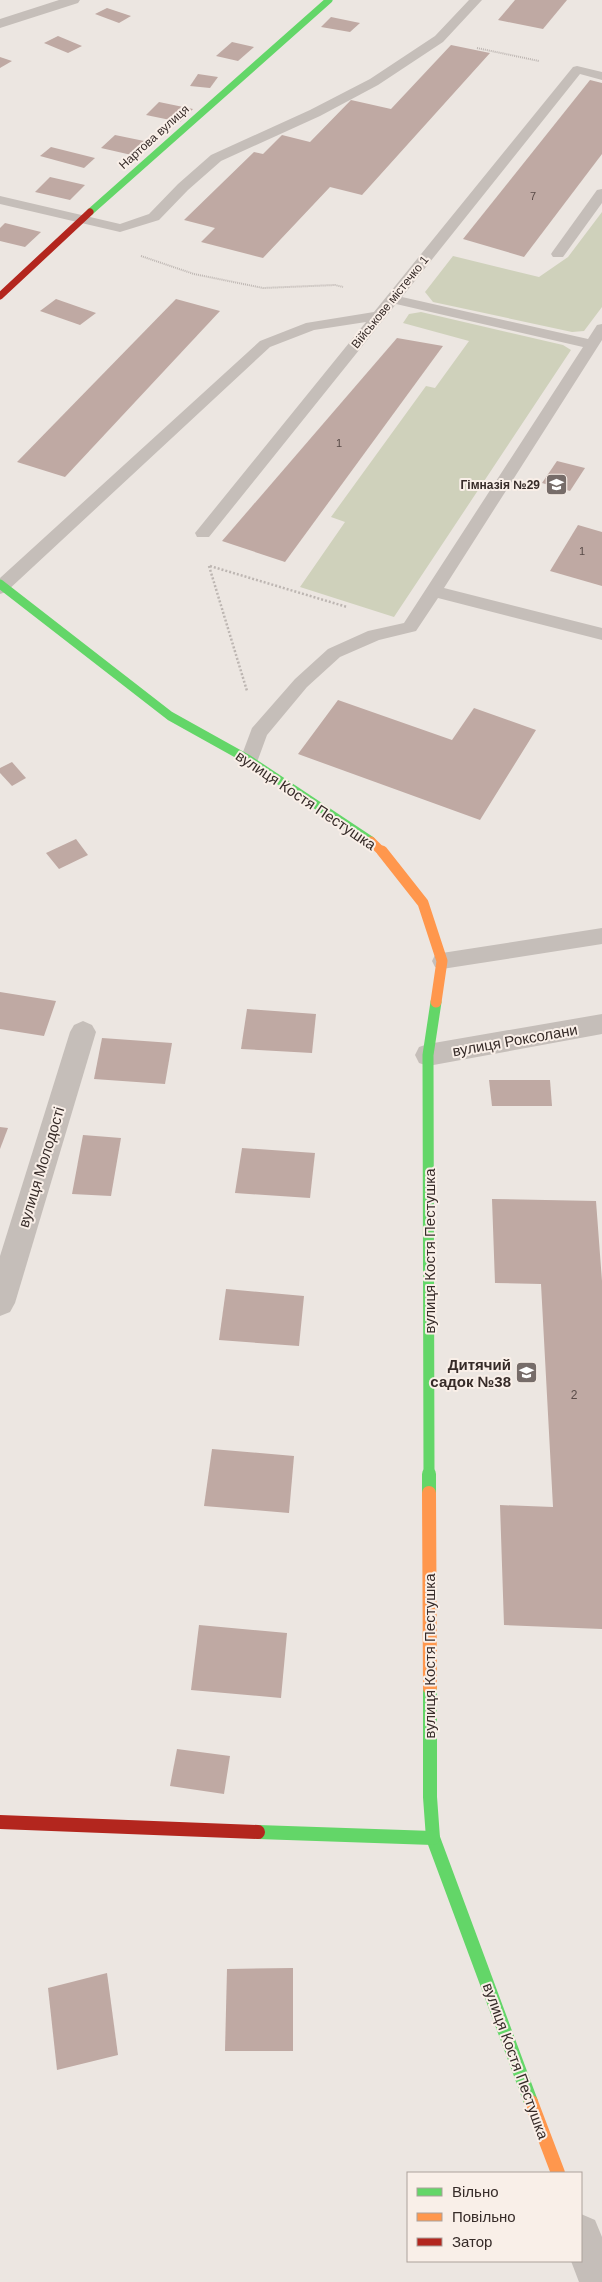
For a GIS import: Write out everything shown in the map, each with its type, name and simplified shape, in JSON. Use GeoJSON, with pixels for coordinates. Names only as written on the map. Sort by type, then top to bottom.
{"type":"FeatureCollection","features":[{"type":"Feature","properties":{"kind":"street"},"geometry":{"type":"LineString","coordinates":[[0,24],[73,0]]}},
{"type":"Feature","properties":{"kind":"street","name":"Нартова вулиця"},"geometry":{"type":"LineString","coordinates":[[0,296],[84,218],[329,0]]}},
{"type":"Feature","properties":{"kind":"street","name":"вулиця Костя Пестушка"},"geometry":{"type":"LineString","coordinates":[[1,586],[170,716],[249,760],[377,845],[422,903],[442,962],[428,1055],[430,1787],[434,1838],[558,2172]]}},
{"type":"Feature","properties":{"kind":"street","name":"вулиця Роксолани"},"geometry":{"type":"LineString","coordinates":[[428,1055],[602,1024]]}},
{"type":"Feature","properties":{"kind":"street","name":"вулиця Молодості"},"geometry":{"type":"LineString","coordinates":[[0,1303],[83,1032]]}},
{"type":"Feature","properties":{"kind":"street"},"geometry":{"type":"LineString","coordinates":[[0,1822],[434,1838]]}},
{"type":"Feature","properties":{"kind":"street"},"geometry":{"type":"LineString","coordinates":[[582,2237],[599,2282]]}},
{"type":"Feature","properties":{"kind":"lane"},"geometry":{"type":"LineString","coordinates":[[0,200],[84,218],[120,228],[154,217],[183,187],[216,158],[315,113],[374,82],[440,39],[476,0]]}},
{"type":"Feature","properties":{"kind":"lane"},"geometry":{"type":"LineString","coordinates":[[577,70],[602,76]]}},
{"type":"Feature","properties":{"kind":"lane","name":"Військове містечко 1"},"geometry":{"type":"LineString","coordinates":[[203,533],[577,70]]}},
{"type":"Feature","properties":{"kind":"lane"},"geometry":{"type":"LineString","coordinates":[[558,254],[602,193]]}},
{"type":"Feature","properties":{"kind":"lane"},"geometry":{"type":"LineString","coordinates":[[392,299],[591,344]]}},
{"type":"Feature","properties":{"kind":"lane"},"geometry":{"type":"LineString","coordinates":[[1,586],[265,344],[311,326],[380,315]]}},
{"type":"Feature","properties":{"kind":"lane"},"geometry":{"type":"LineString","coordinates":[[249,760],[259,733],[301,682],[334,653],[374,635],[410,627],[602,328]]}},
{"type":"Feature","properties":{"kind":"lane"},"geometry":{"type":"LineString","coordinates":[[434,591],[602,634]]}},
{"type":"Feature","properties":{"kind":"lane"},"geometry":{"type":"LineString","coordinates":[[442,962],[602,936]]}},
{"type":"Feature","properties":{"kind":"path"},"geometry":{"type":"LineString","coordinates":[[440,39],[577,70]]}},
{"type":"Feature","properties":{"kind":"path"},"geometry":{"type":"LineString","coordinates":[[84,218],[124,250],[194,274],[263,288],[334,284],[392,299]]}},
{"type":"Feature","properties":{"kind":"path"},"geometry":{"type":"LineString","coordinates":[[203,533],[209,566],[259,733]]}},
{"type":"Feature","properties":{"kind":"path"},"geometry":{"type":"LineString","coordinates":[[209,566],[410,627]]}},
{"type":"Feature","properties":{"kind":"green space"},"geometry":{"type":"Polygon","coordinates":[[[602,212],[602,307],[584,331],[572,332],[433,302],[425,292],[453,256],[539,277],[568,257],[602,212]]]}},
{"type":"Feature","properties":{"kind":"green space"},"geometry":{"type":"Polygon","coordinates":[[[421,312],[563,345],[571,350],[394,617],[300,587],[345,522],[331,517],[426,386],[435,388],[469,341],[403,323],[409,314],[421,312]]]}},
{"type":"Feature","properties":{"kind":"building"},"geometry":{"type":"Polygon","coordinates":[[[515,0],[567,0],[543,29],[498,20],[515,0]]]}},
{"type":"Feature","properties":{"kind":"building"},"geometry":{"type":"Polygon","coordinates":[[[107,8],[131,16],[119,23],[95,14],[107,8]]]}},
{"type":"Feature","properties":{"kind":"building"},"geometry":{"type":"Polygon","coordinates":[[[331,17],[360,23],[350,32],[321,27],[331,17]]]}},
{"type":"Feature","properties":{"kind":"building"},"geometry":{"type":"Polygon","coordinates":[[[58,36],[82,46],[68,53],[44,43],[58,36]]]}},
{"type":"Feature","properties":{"kind":"building"},"geometry":{"type":"Polygon","coordinates":[[[232,42],[254,47],[238,61],[216,56],[232,42]]]}},
{"type":"Feature","properties":{"kind":"building"},"geometry":{"type":"Polygon","coordinates":[[[451,45],[490,53],[362,195],[330,187],[263,258],[201,242],[215,228],[184,220],[254,152],[263,154],[282,135],[310,142],[351,100],[391,109],[451,45]]]}},
{"type":"Feature","properties":{"kind":"building"},"geometry":{"type":"Polygon","coordinates":[[[0,57],[12,61],[0,68],[0,57]]]}},
{"type":"Feature","properties":{"kind":"building"},"geometry":{"type":"Polygon","coordinates":[[[198,74],[218,77],[210,88],[190,86],[198,74]]]}},
{"type":"Feature","properties":{"kind":"building"},"geometry":{"type":"Polygon","coordinates":[[[590,80],[602,83],[602,154],[524,257],[463,239],[590,80]]]}},
{"type":"Feature","properties":{"kind":"building"},"geometry":{"type":"Polygon","coordinates":[[[159,102],[193,109],[180,122],[146,115],[159,102]]]}},
{"type":"Feature","properties":{"kind":"building"},"geometry":{"type":"Polygon","coordinates":[[[115,135],[149,142],[136,156],[101,148],[115,135]]]}},
{"type":"Feature","properties":{"kind":"building"},"geometry":{"type":"Polygon","coordinates":[[[51,147],[95,158],[84,168],[40,156],[51,147]]]}},
{"type":"Feature","properties":{"kind":"building"},"geometry":{"type":"Polygon","coordinates":[[[50,177],[85,185],[70,200],[35,192],[50,177]]]}},
{"type":"Feature","properties":{"kind":"building"},"geometry":{"type":"Polygon","coordinates":[[[5,223],[41,232],[25,247],[0,241],[0,228],[5,223]]]}},
{"type":"Feature","properties":{"kind":"building"},"geometry":{"type":"Polygon","coordinates":[[[56,299],[96,313],[80,325],[40,311],[56,299]]]}},
{"type":"Feature","properties":{"kind":"building"},"geometry":{"type":"Polygon","coordinates":[[[176,299],[220,311],[65,477],[17,462],[176,299]]]}},
{"type":"Feature","properties":{"kind":"building"},"geometry":{"type":"Polygon","coordinates":[[[397,338],[443,346],[285,562],[222,541],[397,338]]]}},
{"type":"Feature","properties":{"kind":"building"},"geometry":{"type":"Polygon","coordinates":[[[557,461],[585,468],[570,491],[542,483],[557,461]]]}},
{"type":"Feature","properties":{"kind":"building"},"geometry":{"type":"Polygon","coordinates":[[[578,525],[602,532],[602,586],[550,571],[578,525]]]}},
{"type":"Feature","properties":{"kind":"building"},"geometry":{"type":"Polygon","coordinates":[[[338,700],[452,740],[474,708],[536,730],[480,820],[298,754],[338,700]]]}},
{"type":"Feature","properties":{"kind":"building"},"geometry":{"type":"Polygon","coordinates":[[[12,762],[26,778],[12,786],[0,773],[0,768],[12,762]]]}},
{"type":"Feature","properties":{"kind":"building"},"geometry":{"type":"Polygon","coordinates":[[[76,839],[88,855],[59,869],[46,853],[76,839]]]}},
{"type":"Feature","properties":{"kind":"building"},"geometry":{"type":"Polygon","coordinates":[[[0,992],[56,1001],[44,1036],[0,1029],[0,992]]]}},
{"type":"Feature","properties":{"kind":"building"},"geometry":{"type":"Polygon","coordinates":[[[247,1009],[316,1014],[312,1053],[241,1049],[247,1009]]]}},
{"type":"Feature","properties":{"kind":"building"},"geometry":{"type":"Polygon","coordinates":[[[102,1038],[172,1043],[165,1084],[94,1079],[102,1038]]]}},
{"type":"Feature","properties":{"kind":"building"},"geometry":{"type":"Polygon","coordinates":[[[489,1080],[550,1080],[552,1106],[492,1106],[489,1080]]]}},
{"type":"Feature","properties":{"kind":"building"},"geometry":{"type":"Polygon","coordinates":[[[0,1127],[8,1128],[0,1149],[0,1127]]]}},
{"type":"Feature","properties":{"kind":"building"},"geometry":{"type":"Polygon","coordinates":[[[83,1135],[121,1138],[111,1196],[72,1194],[83,1135]]]}},
{"type":"Feature","properties":{"kind":"building"},"geometry":{"type":"Polygon","coordinates":[[[242,1148],[315,1153],[310,1198],[235,1193],[242,1148]]]}},
{"type":"Feature","properties":{"kind":"building"},"geometry":{"type":"Polygon","coordinates":[[[492,1199],[596,1201],[602,1281],[602,1629],[504,1625],[500,1505],[553,1507],[541,1284],[495,1283],[492,1199]]]}},
{"type":"Feature","properties":{"kind":"building"},"geometry":{"type":"Polygon","coordinates":[[[226,1289],[304,1296],[299,1346],[219,1340],[226,1289]]]}},
{"type":"Feature","properties":{"kind":"building"},"geometry":{"type":"Polygon","coordinates":[[[212,1449],[294,1456],[289,1513],[204,1506],[212,1449]]]}},
{"type":"Feature","properties":{"kind":"building"},"geometry":{"type":"Polygon","coordinates":[[[199,1625],[287,1633],[281,1698],[191,1690],[199,1625]]]}},
{"type":"Feature","properties":{"kind":"building"},"geometry":{"type":"Polygon","coordinates":[[[177,1749],[230,1756],[224,1794],[170,1786],[177,1749]]]}},
{"type":"Feature","properties":{"kind":"building"},"geometry":{"type":"Polygon","coordinates":[[[293,1968],[293,2051],[225,2051],[227,1969],[293,1968]]]}},
{"type":"Feature","properties":{"kind":"building"},"geometry":{"type":"Polygon","coordinates":[[[107,1973],[118,2055],[57,2070],[48,1988],[107,1973]]]}},
{"type":"Feature","properties":{"kind":"traffic: fast"},"geometry":{"type":"LineString","coordinates":[[90,212],[329,0]]}},
{"type":"Feature","properties":{"kind":"traffic: fast"},"geometry":{"type":"LineString","coordinates":[[0,584],[170,716],[249,760],[371,841]]}},
{"type":"Feature","properties":{"kind":"traffic: fast"},"geometry":{"type":"LineString","coordinates":[[429,1493],[428,1055],[436,1002]]}},
{"type":"Feature","properties":{"kind":"traffic: fast"},"geometry":{"type":"LineString","coordinates":[[430,1688],[430,1797],[433,1838],[531,2102]]}},
{"type":"Feature","properties":{"kind":"traffic: fast"},"geometry":{"type":"LineString","coordinates":[[258,1832],[433,1838]]}},
{"type":"Feature","properties":{"kind":"traffic: slow"},"geometry":{"type":"LineString","coordinates":[[371,841],[377,845],[423,903],[442,961],[436,1002]]}},
{"type":"Feature","properties":{"kind":"traffic: slow"},"geometry":{"type":"LineString","coordinates":[[429,1493],[430,1688]]}},
{"type":"Feature","properties":{"kind":"traffic: slow"},"geometry":{"type":"LineString","coordinates":[[531,2102],[558,2172]]}},
{"type":"Feature","properties":{"kind":"traffic: jam"},"geometry":{"type":"LineString","coordinates":[[0,296],[90,212]]}},
{"type":"Feature","properties":{"kind":"traffic: jam"},"geometry":{"type":"LineString","coordinates":[[0,1822],[258,1832]]}},
{"type":"Feature","properties":{"kind":"place","name":"Гімназія №29"},"geometry":{"type":"Point","coordinates":[556,485]}},
{"type":"Feature","properties":{"kind":"place","name":"Дитячий садок №38"},"geometry":{"type":"Point","coordinates":[527,1373]}}]}
